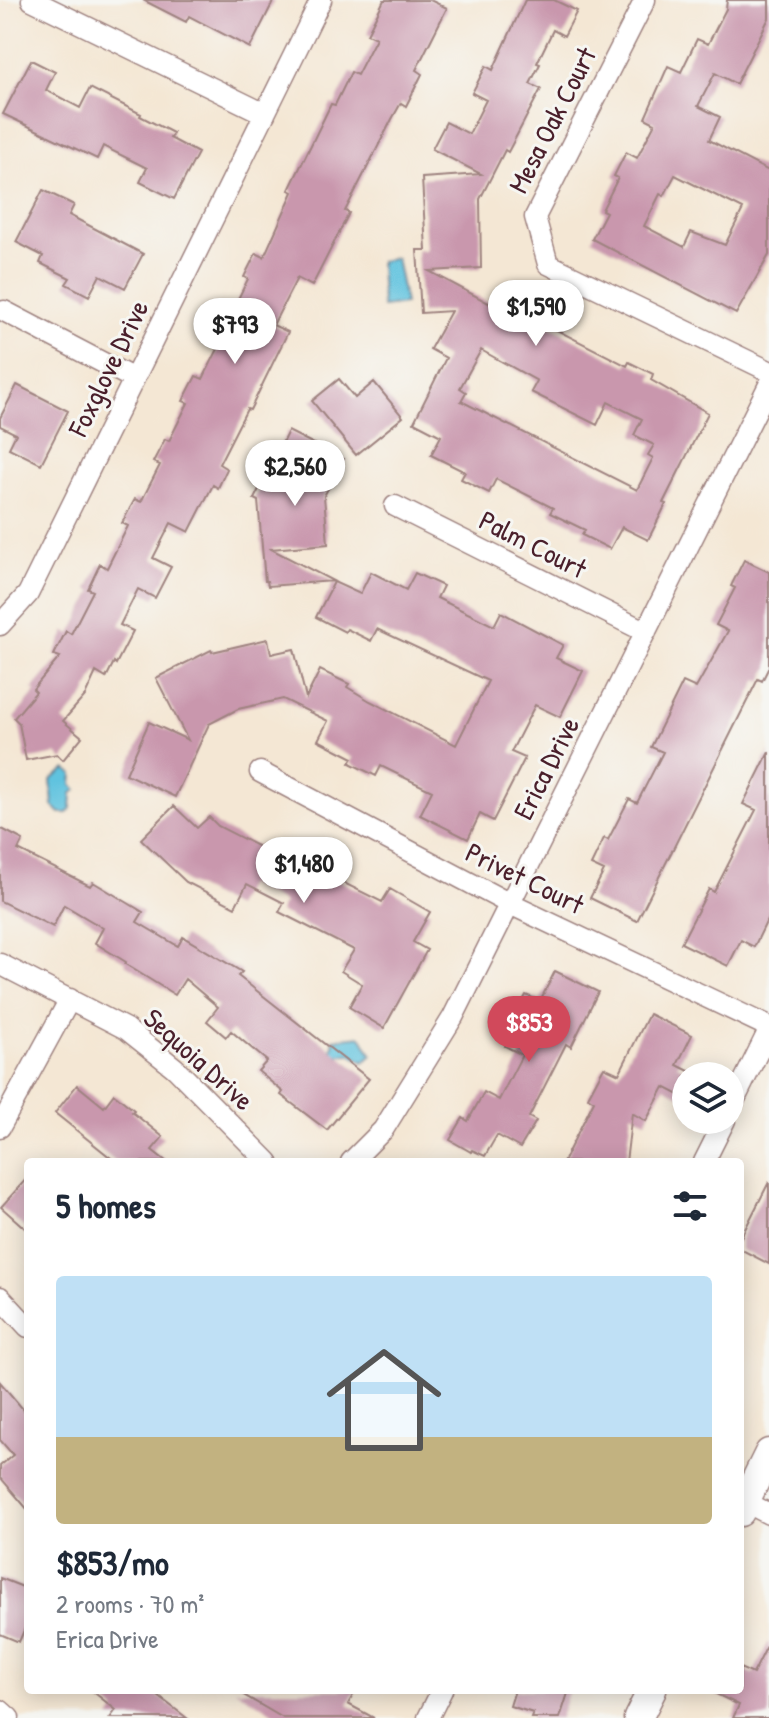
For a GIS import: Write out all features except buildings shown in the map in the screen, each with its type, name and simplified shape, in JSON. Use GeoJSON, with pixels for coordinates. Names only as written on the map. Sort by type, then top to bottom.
{"type":"FeatureCollection","features":[{"type":"Feature","properties":{"kind":"main road"},"geometry":{"type":"LineString","coordinates":[[748,1507],[769,1453]]}},
{"type":"Feature","properties":{"kind":"main road"},"geometry":{"type":"LineString","coordinates":[[638,1718],[650,1694]]}},
{"type":"Feature","properties":{"kind":"street"},"geometry":{"type":"LineString","coordinates":[[32,0],[265,114]]}},
{"type":"Feature","properties":{"kind":"street","name":"Foxglove Drive"},"geometry":{"type":"LineString","coordinates":[[0,625],[28,594],[321,0]]}},
{"type":"Feature","properties":{"kind":"street","name":"Mesa Oak Court"},"geometry":{"type":"LineString","coordinates":[[645,0],[535,217],[548,264],[769,371]]}},
{"type":"Feature","properties":{"kind":"street"},"geometry":{"type":"LineString","coordinates":[[4,311],[134,379]]}},
{"type":"Feature","properties":{"kind":"street","name":"Erica Drive"},"geometry":{"type":"LineString","coordinates":[[355,1158],[383,1130],[453,1017],[769,385]]}},
{"type":"Feature","properties":{"kind":"street","name":"Palm Court"},"geometry":{"type":"LineString","coordinates":[[395,506],[646,632]]}},
{"type":"Feature","properties":{"kind":"street","name":"Privet Court"},"geometry":{"type":"LineString","coordinates":[[260,772],[510,904],[769,1028]]}},
{"type":"Feature","properties":{"kind":"street","name":"Sequoia Drive"},"geometry":{"type":"LineString","coordinates":[[0,964],[126,1029],[175,1068],[264,1158]]}},
{"type":"Feature","properties":{"kind":"street"},"geometry":{"type":"LineString","coordinates":[[0,1127],[70,999]]}},
{"type":"Feature","properties":{"kind":"street"},"geometry":{"type":"LineString","coordinates":[[744,1080],[769,1028]]}},
{"type":"Feature","properties":{"kind":"street"},"geometry":{"type":"LineString","coordinates":[[706,1158],[718,1134]]}},
{"type":"Feature","properties":{"kind":"street"},"geometry":{"type":"LineString","coordinates":[[0,1297],[24,1323]]}},
{"type":"Feature","properties":{"kind":"street"},"geometry":{"type":"LineString","coordinates":[[428,1718],[440,1694]]}},
{"type":"Feature","properties":{"kind":"street"},"geometry":{"type":"LineString","coordinates":[[0,1710],[9,1718]]}},
{"type":"Feature","properties":{"kind":"water"},"geometry":{"type":"Polygon","coordinates":[[[396,258],[405,304],[382,307],[380,261],[396,258]]]}},
{"type":"Feature","properties":{"kind":"water"},"geometry":{"type":"Polygon","coordinates":[[[66,769],[73,774],[72,784],[77,790],[72,793],[71,808],[67,813],[60,813],[53,806],[51,780],[66,769]]]}},
{"type":"Feature","properties":{"kind":"water"},"geometry":{"type":"Polygon","coordinates":[[[361,1036],[372,1055],[364,1062],[350,1054],[336,1056],[332,1051],[334,1039],[361,1036]]]}}]}
